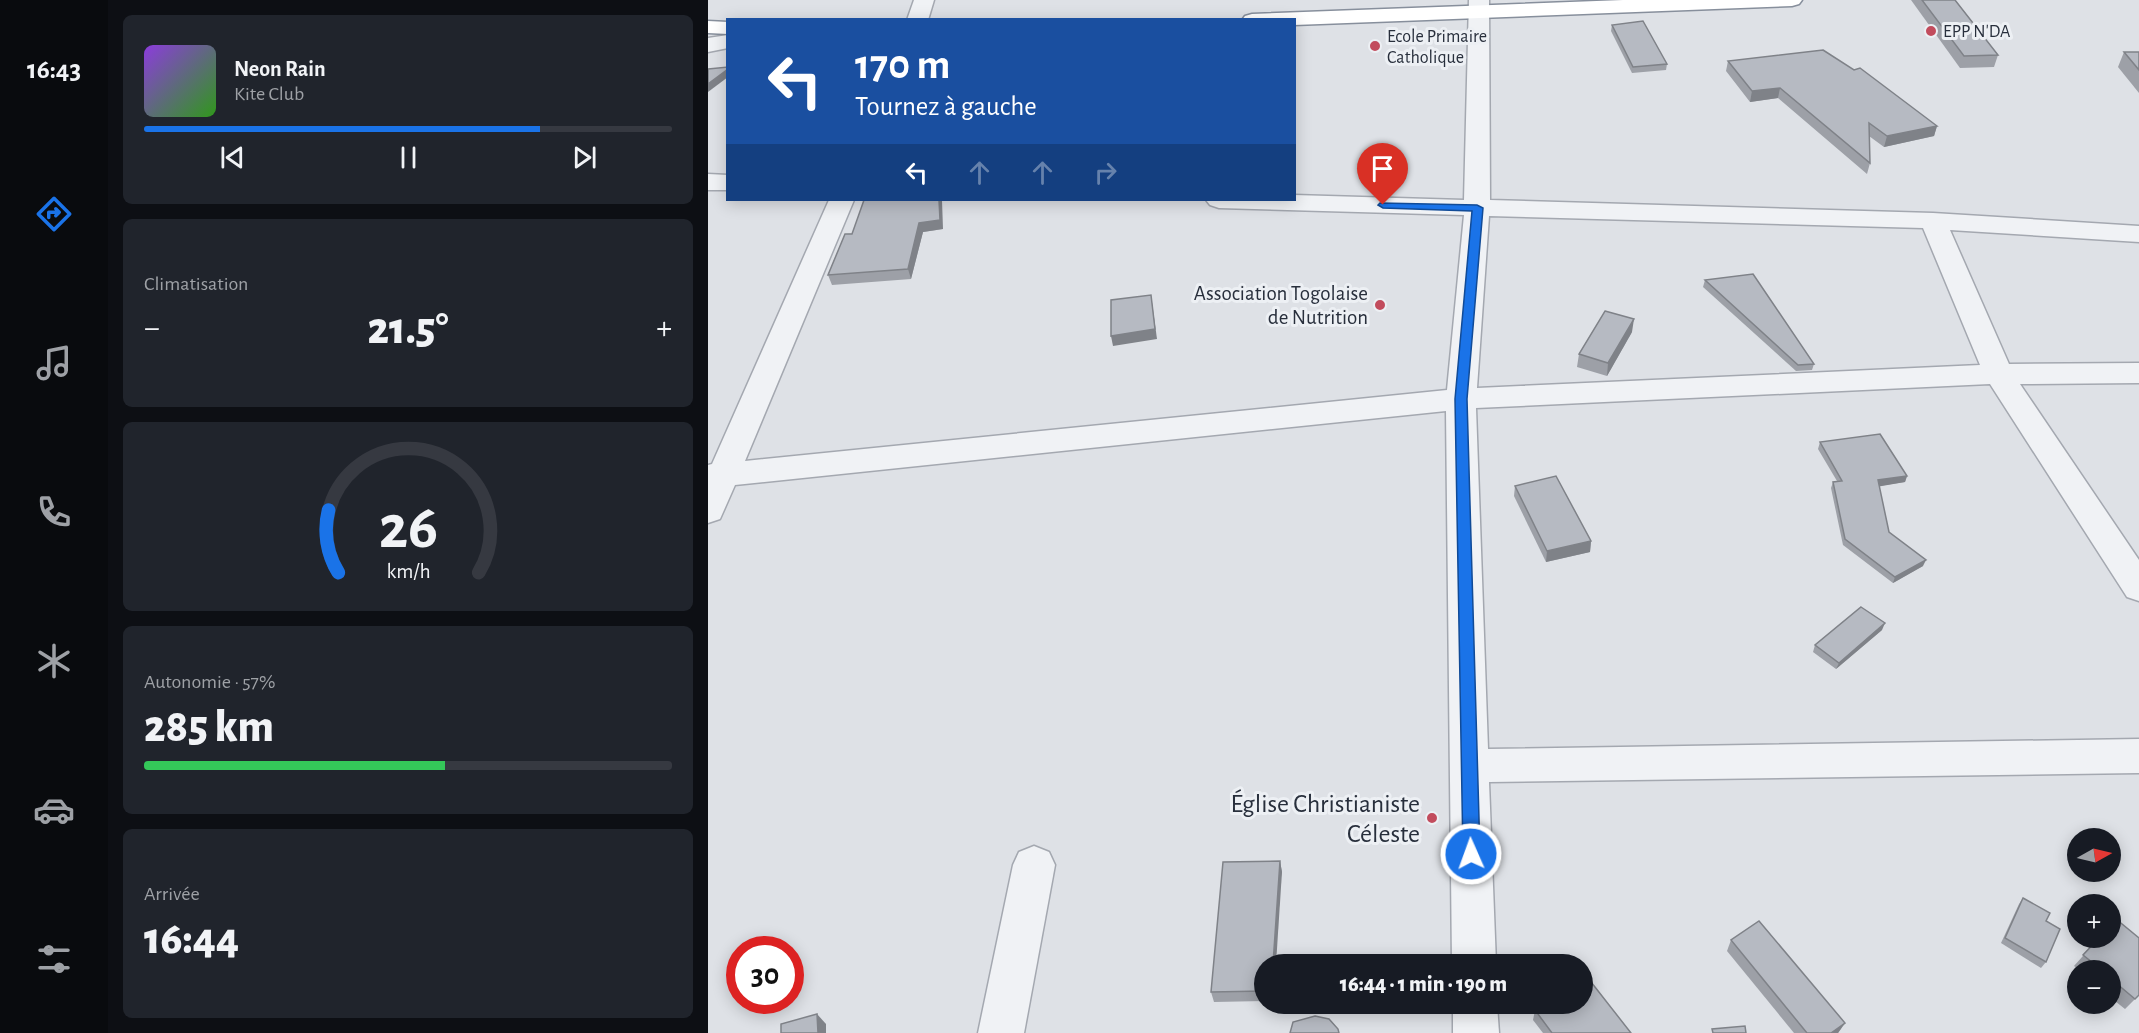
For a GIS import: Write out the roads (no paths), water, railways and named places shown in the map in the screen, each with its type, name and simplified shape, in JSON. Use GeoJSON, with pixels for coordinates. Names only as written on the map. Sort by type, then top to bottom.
{"type":"FeatureCollection","features":[{"type":"Feature","properties":{"kind":"highway"},"geometry":{"type":"LineString","coordinates":[[1282,18],[1479,5],[1792,0]]}},
{"type":"Feature","properties":{"kind":"highway"},"geometry":{"type":"LineString","coordinates":[[708,27],[726,28]]}},
{"type":"Feature","properties":{"kind":"street"},"geometry":{"type":"LineString","coordinates":[[918,18],[924,0]]}},
{"type":"Feature","properties":{"kind":"street"},"geometry":{"type":"LineString","coordinates":[[1474,954],[1461,399],[1477,208],[1479,5]]}},
{"type":"Feature","properties":{"kind":"street"},"geometry":{"type":"LineString","coordinates":[[708,45],[726,41]]}},
{"type":"Feature","properties":{"kind":"street"},"geometry":{"type":"LineString","coordinates":[[708,182],[726,183]]}},
{"type":"Feature","properties":{"kind":"street"},"geometry":{"type":"LineString","coordinates":[[708,511],[716,475],[841,201]]}},
{"type":"Feature","properties":{"kind":"street"},"geometry":{"type":"LineString","coordinates":[[1251,201],[1933,221],[2139,234]]}},
{"type":"Feature","properties":{"kind":"street"},"geometry":{"type":"LineString","coordinates":[[1933,221],[1998,374],[2139,588]]}},
{"type":"Feature","properties":{"kind":"street"},"geometry":{"type":"LineString","coordinates":[[716,475],[1461,399],[1998,374],[2139,373]]}},
{"type":"Feature","properties":{"kind":"street"},"geometry":{"type":"LineString","coordinates":[[1469,766],[2139,756]]}},
{"type":"Feature","properties":{"kind":"street"},"geometry":{"type":"LineString","coordinates":[[1002,1033],[1034,865]]}},
{"type":"Feature","properties":{"kind":"street"},"geometry":{"type":"LineString","coordinates":[[1475,1014],[1476,1033]]}},
{"type":"Feature","properties":{"kind":"place","name":"EPP N'DA"},"geometry":{"type":"Point","coordinates":[1931,31]}},
{"type":"Feature","properties":{"kind":"place","name":"Ecole Primaire Catholique"},"geometry":{"type":"Point","coordinates":[1375,46]}},
{"type":"Feature","properties":{"kind":"place","name":"Association Togolaise de Nutrition"},"geometry":{"type":"Point","coordinates":[1380,305]}},
{"type":"Feature","properties":{"kind":"place","name":"Église Christianiste Céleste"},"geometry":{"type":"Point","coordinates":[1432,818]}}]}
